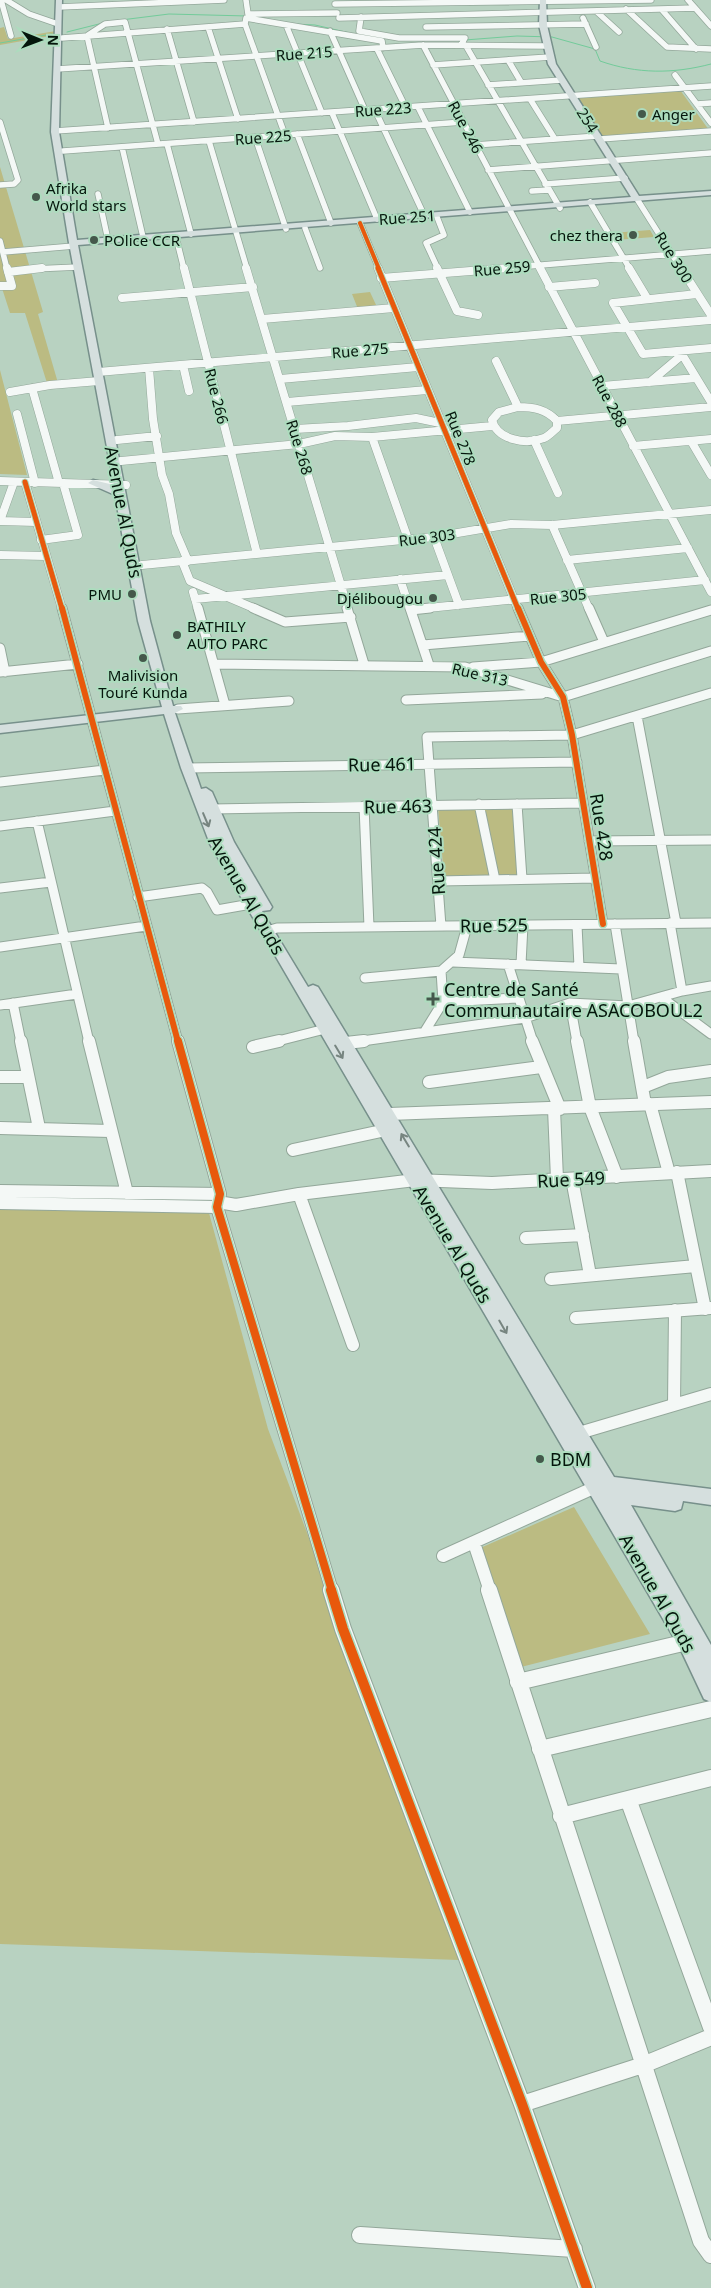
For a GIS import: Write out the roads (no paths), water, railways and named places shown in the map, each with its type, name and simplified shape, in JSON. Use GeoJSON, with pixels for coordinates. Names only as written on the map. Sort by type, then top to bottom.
{"type":"FeatureCollection","features":[{"type":"Feature","properties":{"kind":"main road","name":"254"},"geometry":{"type":"LineString","coordinates":[[543,1],[543,25],[550,57],[562,80],[638,200]]}},
{"type":"Feature","properties":{"kind":"main road","name":"Avenue Al Quds"},"geometry":{"type":"LineString","coordinates":[[61,4],[58,131],[75,244],[100,375],[117,440],[122,488],[144,620],[216,844],[251,904],[272,929],[390,1114],[423,1181],[603,1490],[687,1642],[711,1693]]}},
{"type":"Feature","properties":{"kind":"main road","name":"Avenue Al Quds"},"geometry":{"type":"LineString","coordinates":[[58,131],[63,151],[78,266],[119,466]]}},
{"type":"Feature","properties":{"kind":"main road","name":"Rue 251"},"geometry":{"type":"LineString","coordinates":[[286,228],[711,195]]}},
{"type":"Feature","properties":{"kind":"main road","name":"Rue 251"},"geometry":{"type":"LineString","coordinates":[[75,244],[286,228],[331,222],[509,210]]}},
{"type":"Feature","properties":{"kind":"main road","name":"Rue 251"},"geometry":{"type":"LineString","coordinates":[[75,244],[143,237],[236,232]]}},
{"type":"Feature","properties":{"kind":"main road"},"geometry":{"type":"LineString","coordinates":[[93,483],[108,478],[119,466]]}},
{"type":"Feature","properties":{"kind":"main road"},"geometry":{"type":"LineString","coordinates":[[93,483],[111,488],[122,488]]}},
{"type":"Feature","properties":{"kind":"main road","name":"Avenue Al Quds"},"geometry":{"type":"LineString","coordinates":[[122,488],[142,565],[172,707]]}},
{"type":"Feature","properties":{"kind":"main road"},"geometry":{"type":"LineString","coordinates":[[0,729],[172,707]]}},
{"type":"Feature","properties":{"kind":"main road"},"geometry":{"type":"LineString","coordinates":[[0,723],[91,716]]}},
{"type":"Feature","properties":{"kind":"main road","name":"Avenue Al Quds"},"geometry":{"type":"LineString","coordinates":[[192,768],[272,929],[325,1029],[386,1130],[423,1181],[579,1433],[603,1490],[698,1639],[711,1667]]}},
{"type":"Feature","properties":{"kind":"main road"},"geometry":{"type":"LineString","coordinates":[[603,1490],[711,1497]]}},
{"type":"Feature","properties":{"kind":"main road"},"geometry":{"type":"LineString","coordinates":[[603,1490],[711,1508]]}},
{"type":"Feature","properties":{"kind":"street"},"geometry":{"type":"LineString","coordinates":[[1,0],[11,36]]}},
{"type":"Feature","properties":{"kind":"street"},"geometry":{"type":"LineString","coordinates":[[6,0],[60,32],[87,36],[245,24]]}},
{"type":"Feature","properties":{"kind":"street"},"geometry":{"type":"LineString","coordinates":[[166,1],[174,0]]}},
{"type":"Feature","properties":{"kind":"street"},"geometry":{"type":"LineString","coordinates":[[61,4],[224,0]]}},
{"type":"Feature","properties":{"kind":"street"},"geometry":{"type":"LineString","coordinates":[[246,0],[248,14],[360,17],[542,14],[696,8]]}},
{"type":"Feature","properties":{"kind":"street"},"geometry":{"type":"LineString","coordinates":[[339,26],[334,2],[619,2],[651,0]]}},
{"type":"Feature","properties":{"kind":"street"},"geometry":{"type":"LineString","coordinates":[[688,0],[711,26]]}},
{"type":"Feature","properties":{"kind":"street"},"geometry":{"type":"LineString","coordinates":[[166,1],[167,11]]}},
{"type":"Feature","properties":{"kind":"street"},"geometry":{"type":"LineString","coordinates":[[619,2],[667,47],[711,49]]}},
{"type":"Feature","properties":{"kind":"street"},"geometry":{"type":"LineString","coordinates":[[415,3],[430,37]]}},
{"type":"Feature","properties":{"kind":"street"},"geometry":{"type":"LineString","coordinates":[[662,10],[696,49]]}},
{"type":"Feature","properties":{"kind":"street"},"geometry":{"type":"LineString","coordinates":[[580,12],[596,47]]}},
{"type":"Feature","properties":{"kind":"street"},"geometry":{"type":"LineString","coordinates":[[597,12],[619,32]]}},
{"type":"Feature","properties":{"kind":"street"},"geometry":{"type":"LineString","coordinates":[[390,16],[393,23]]}},
{"type":"Feature","properties":{"kind":"street"},"geometry":{"type":"LineString","coordinates":[[360,17],[358,31],[397,38],[430,37],[448,39]]}},
{"type":"Feature","properties":{"kind":"street"},"geometry":{"type":"LineString","coordinates":[[286,135],[245,24],[246,18],[382,40],[380,48],[406,108]]}},
{"type":"Feature","properties":{"kind":"street"},"geometry":{"type":"LineString","coordinates":[[87,36],[94,29],[119,21],[125,22],[158,144]]}},
{"type":"Feature","properties":{"kind":"street"},"geometry":{"type":"LineString","coordinates":[[426,26],[586,24]]}},
{"type":"Feature","properties":{"kind":"street"},"geometry":{"type":"LineString","coordinates":[[286,25],[322,113]]}},
{"type":"Feature","properties":{"kind":"street"},"geometry":{"type":"LineString","coordinates":[[208,27],[238,119]]}},
{"type":"Feature","properties":{"kind":"street"},"geometry":{"type":"LineString","coordinates":[[167,30],[194,122]]}},
{"type":"Feature","properties":{"kind":"street"},"geometry":{"type":"LineString","coordinates":[[330,31],[365,110]]}},
{"type":"Feature","properties":{"kind":"street"},"geometry":{"type":"LineString","coordinates":[[87,36],[108,128]]}},
{"type":"Feature","properties":{"kind":"street","name":"Rue 215"},"geometry":{"type":"LineString","coordinates":[[59,69],[380,48],[397,38],[423,45],[448,39],[464,43],[546,40]]}},
{"type":"Feature","properties":{"kind":"street"},"geometry":{"type":"LineString","coordinates":[[464,43],[559,206]]}},
{"type":"Feature","properties":{"kind":"street","name":"Rue 246"},"geometry":{"type":"LineString","coordinates":[[423,45],[509,210]]}},
{"type":"Feature","properties":{"kind":"street"},"geometry":{"type":"LineString","coordinates":[[433,65],[550,57]]}},
{"type":"Feature","properties":{"kind":"street"},"geometry":{"type":"LineString","coordinates":[[508,60],[521,82]]}},
{"type":"Feature","properties":{"kind":"street"},"geometry":{"type":"LineString","coordinates":[[675,75],[710,121]]}},
{"type":"Feature","properties":{"kind":"street"},"geometry":{"type":"LineString","coordinates":[[488,85],[562,80]]}},
{"type":"Feature","properties":{"kind":"street","name":"Rue 223"},"geometry":{"type":"LineString","coordinates":[[58,131],[711,86]]}},
{"type":"Feature","properties":{"kind":"street"},"geometry":{"type":"LineString","coordinates":[[530,99],[555,139]]}},
{"type":"Feature","properties":{"kind":"street"},"geometry":{"type":"LineString","coordinates":[[697,104],[711,103]]}},
{"type":"Feature","properties":{"kind":"street"},"geometry":{"type":"LineString","coordinates":[[418,107],[470,212]]}},
{"type":"Feature","properties":{"kind":"street"},"geometry":{"type":"LineString","coordinates":[[375,110],[424,215]]}},
{"type":"Feature","properties":{"kind":"street"},"geometry":{"type":"LineString","coordinates":[[332,113],[377,219]]}},
{"type":"Feature","properties":{"kind":"street"},"geometry":{"type":"LineString","coordinates":[[0,122],[18,180],[14,184],[0,185]]}},
{"type":"Feature","properties":{"kind":"street","name":"Rue 225"},"geometry":{"type":"LineString","coordinates":[[63,151],[463,122]]}},
{"type":"Feature","properties":{"kind":"street"},"geometry":{"type":"LineString","coordinates":[[116,128],[143,237]]}},
{"type":"Feature","properties":{"kind":"street"},"geometry":{"type":"LineString","coordinates":[[475,145],[711,131]]}},
{"type":"Feature","properties":{"kind":"street"},"geometry":{"type":"LineString","coordinates":[[297,134],[331,222]]}},
{"type":"Feature","properties":{"kind":"street"},"geometry":{"type":"LineString","coordinates":[[255,137],[286,228]]}},
{"type":"Feature","properties":{"kind":"street","name":"Rue 268"},"geometry":{"type":"LineString","coordinates":[[209,140],[364,664]]}},
{"type":"Feature","properties":{"kind":"street"},"geometry":{"type":"LineString","coordinates":[[167,144],[191,234]]}},
{"type":"Feature","properties":{"kind":"street"},"geometry":{"type":"LineString","coordinates":[[488,170],[711,153]]}},
{"type":"Feature","properties":{"kind":"street"},"geometry":{"type":"LineString","coordinates":[[0,156],[10,155]]}},
{"type":"Feature","properties":{"kind":"street"},"geometry":{"type":"LineString","coordinates":[[532,191],[547,187],[625,178]]}},
{"type":"Feature","properties":{"kind":"street"},"geometry":{"type":"LineString","coordinates":[[98,194],[108,240]]}},
{"type":"Feature","properties":{"kind":"street","name":"Rue 300"},"geometry":{"type":"LineString","coordinates":[[638,200],[711,316]]}},
{"type":"Feature","properties":{"kind":"street"},"geometry":{"type":"LineString","coordinates":[[590,204],[647,298]]}},
{"type":"Feature","properties":{"kind":"street","name":"Rue 288"},"geometry":{"type":"LineString","coordinates":[[509,210],[711,592]]}},
{"type":"Feature","properties":{"kind":"street"},"geometry":{"type":"LineString","coordinates":[[437,217],[444,235],[426,243],[457,312],[478,315]]}},
{"type":"Feature","properties":{"kind":"street","name":"Rue 278"},"geometry":{"type":"LineString","coordinates":[[360,223],[441,427],[514,600],[541,662],[563,697]]}},
{"type":"Feature","properties":{"kind":"street"},"geometry":{"type":"LineString","coordinates":[[305,228],[320,268]]}},
{"type":"Feature","properties":{"kind":"street","name":"Rue 266"},"geometry":{"type":"LineString","coordinates":[[176,237],[257,554]]}},
{"type":"Feature","properties":{"kind":"street"},"geometry":{"type":"LineString","coordinates":[[0,241],[12,286],[0,286]]}},
{"type":"Feature","properties":{"kind":"street"},"geometry":{"type":"LineString","coordinates":[[3,252],[75,244]]}},
{"type":"Feature","properties":{"kind":"street","name":"Rue 259"},"geometry":{"type":"LineString","coordinates":[[382,278],[711,251]]}},
{"type":"Feature","properties":{"kind":"street"},"geometry":{"type":"LineString","coordinates":[[8,272],[46,267],[78,266]]}},
{"type":"Feature","properties":{"kind":"street"},"geometry":{"type":"LineString","coordinates":[[549,287],[595,283]]}},
{"type":"Feature","properties":{"kind":"street"},"geometry":{"type":"LineString","coordinates":[[122,298],[252,287]]}},
{"type":"Feature","properties":{"kind":"street"},"geometry":{"type":"LineString","coordinates":[[697,294],[614,301],[612,303],[643,354],[681,353],[711,348]]}},
{"type":"Feature","properties":{"kind":"street"},"geometry":{"type":"LineString","coordinates":[[262,319],[394,308]]}},
{"type":"Feature","properties":{"kind":"street","name":"Rue 275"},"geometry":{"type":"LineString","coordinates":[[10,392],[149,368],[711,320]]}},
{"type":"Feature","properties":{"kind":"street"},"geometry":{"type":"LineString","coordinates":[[681,353],[711,402]]}},
{"type":"Feature","properties":{"kind":"street"},"geometry":{"type":"LineString","coordinates":[[650,382],[681,353]]}},
{"type":"Feature","properties":{"kind":"street"},"geometry":{"type":"LineString","coordinates":[[496,361],[518,407]]}},
{"type":"Feature","properties":{"kind":"street"},"geometry":{"type":"LineString","coordinates":[[183,365],[189,391]]}},
{"type":"Feature","properties":{"kind":"street"},"geometry":{"type":"LineString","coordinates":[[149,368],[153,419],[159,458],[176,533],[226,706]]}},
{"type":"Feature","properties":{"kind":"street"},"geometry":{"type":"LineString","coordinates":[[280,379],[418,368]]}},
{"type":"Feature","properties":{"kind":"street"},"geometry":{"type":"LineString","coordinates":[[602,386],[696,378]]}},
{"type":"Feature","properties":{"kind":"street"},"geometry":{"type":"LineString","coordinates":[[32,388],[78,535],[41,540]]}},
{"type":"Feature","properties":{"kind":"street"},"geometry":{"type":"LineString","coordinates":[[287,402],[427,390]]}},
{"type":"Feature","properties":{"kind":"street"},"geometry":{"type":"LineString","coordinates":[[557,421],[557,428],[553,433],[534,440],[512,439],[496,432],[491,421],[500,412],[518,407],[547,412],[557,421],[711,407]]}},
{"type":"Feature","properties":{"kind":"street"},"geometry":{"type":"LineString","coordinates":[[17,414],[36,522],[78,664],[218,1201],[343,1629],[522,2104],[586,2288]]}},
{"type":"Feature","properties":{"kind":"street"},"geometry":{"type":"LineString","coordinates":[[295,429],[348,426],[416,418],[441,427]]}},
{"type":"Feature","properties":{"kind":"street"},"geometry":{"type":"LineString","coordinates":[[119,466],[159,458],[300,444],[335,436],[372,437],[441,427],[492,426]]}},
{"type":"Feature","properties":{"kind":"street"},"geometry":{"type":"LineString","coordinates":[[117,440],[156,436]]}},
{"type":"Feature","properties":{"kind":"street"},"geometry":{"type":"LineString","coordinates":[[372,437],[408,539]]}},
{"type":"Feature","properties":{"kind":"street"},"geometry":{"type":"LineString","coordinates":[[634,446],[711,439]]}},
{"type":"Feature","properties":{"kind":"street"},"geometry":{"type":"LineString","coordinates":[[534,440],[558,493]]}},
{"type":"Feature","properties":{"kind":"street"},"geometry":{"type":"LineString","coordinates":[[691,441],[711,473]]}},
{"type":"Feature","properties":{"kind":"street"},"geometry":{"type":"LineString","coordinates":[[0,481],[93,483]]}},
{"type":"Feature","properties":{"kind":"street"},"geometry":{"type":"LineString","coordinates":[[14,482],[0,521],[36,522]]}},
{"type":"Feature","properties":{"kind":"street","name":"Rue 303"},"geometry":{"type":"LineString","coordinates":[[142,565],[434,537],[511,524],[552,525],[711,510]]}},
{"type":"Feature","properties":{"kind":"street"},"geometry":{"type":"LineString","coordinates":[[552,525],[604,642]]}},
{"type":"Feature","properties":{"kind":"street"},"geometry":{"type":"LineString","coordinates":[[434,537],[459,605]]}},
{"type":"Feature","properties":{"kind":"street"},"geometry":{"type":"LineString","coordinates":[[567,560],[688,548]]}},
{"type":"Feature","properties":{"kind":"street"},"geometry":{"type":"LineString","coordinates":[[0,555],[46,556]]}},
{"type":"Feature","properties":{"kind":"street"},"geometry":{"type":"LineString","coordinates":[[195,599],[448,575]]}},
{"type":"Feature","properties":{"kind":"street"},"geometry":{"type":"LineString","coordinates":[[400,579],[429,664]]}},
{"type":"Feature","properties":{"kind":"street","name":"Rue 305"},"geometry":{"type":"LineString","coordinates":[[411,610],[705,580]]}},
{"type":"Feature","properties":{"kind":"street"},"geometry":{"type":"LineString","coordinates":[[190,581],[285,622],[351,617]]}},
{"type":"Feature","properties":{"kind":"street"},"geometry":{"type":"LineString","coordinates":[[465,667],[541,662],[711,610]]}},
{"type":"Feature","properties":{"kind":"street"},"geometry":{"type":"LineString","coordinates":[[423,646],[530,636]]}},
{"type":"Feature","properties":{"kind":"street"},"geometry":{"type":"LineString","coordinates":[[0,648],[3,672],[78,664]]}},
{"type":"Feature","properties":{"kind":"street"},"geometry":{"type":"LineString","coordinates":[[563,697],[711,651]]}},
{"type":"Feature","properties":{"kind":"street","name":"Rue 313"},"geometry":{"type":"LineString","coordinates":[[214,664],[429,664],[465,667],[563,697]]}},
{"type":"Feature","properties":{"kind":"street"},"geometry":{"type":"LineString","coordinates":[[406,700],[552,693]]}},
{"type":"Feature","properties":{"kind":"street","name":"Rue 428"},"geometry":{"type":"LineString","coordinates":[[563,697],[577,762],[603,924]]}},
{"type":"Feature","properties":{"kind":"street"},"geometry":{"type":"LineString","coordinates":[[572,735],[710,697]]}},
{"type":"Feature","properties":{"kind":"street"},"geometry":{"type":"LineString","coordinates":[[172,707],[226,706],[289,701]]}},
{"type":"Feature","properties":{"kind":"street"},"geometry":{"type":"LineString","coordinates":[[636,716],[660,840],[682,991]]}},
{"type":"Feature","properties":{"kind":"street","name":"Rue 424"},"geometry":{"type":"LineString","coordinates":[[441,926],[427,736],[572,735]]}},
{"type":"Feature","properties":{"kind":"street","name":"Rue 461"},"geometry":{"type":"LineString","coordinates":[[192,768],[577,762]]}},
{"type":"Feature","properties":{"kind":"street"},"geometry":{"type":"LineString","coordinates":[[0,782],[105,770]]}},
{"type":"Feature","properties":{"kind":"street","name":"Rue 463"},"geometry":{"type":"LineString","coordinates":[[212,809],[583,803]]}},
{"type":"Feature","properties":{"kind":"street"},"geometry":{"type":"LineString","coordinates":[[479,804],[495,880]]}},
{"type":"Feature","properties":{"kind":"street"},"geometry":{"type":"LineString","coordinates":[[517,804],[522,880]]}},
{"type":"Feature","properties":{"kind":"street"},"geometry":{"type":"LineString","coordinates":[[364,806],[369,927]]}},
{"type":"Feature","properties":{"kind":"street"},"geometry":{"type":"LineString","coordinates":[[0,826],[115,811]]}},
{"type":"Feature","properties":{"kind":"street"},"geometry":{"type":"LineString","coordinates":[[37,821],[126,1193]]}},
{"type":"Feature","properties":{"kind":"street"},"geometry":{"type":"LineString","coordinates":[[589,841],[711,840]]}},
{"type":"Feature","properties":{"kind":"street"},"geometry":{"type":"LineString","coordinates":[[438,881],[595,878]]}},
{"type":"Feature","properties":{"kind":"street"},"geometry":{"type":"LineString","coordinates":[[0,888],[51,882]]}},
{"type":"Feature","properties":{"kind":"street"},"geometry":{"type":"LineString","coordinates":[[138,897],[202,888],[207,892],[217,910],[251,904]]}},
{"type":"Feature","properties":{"kind":"street","name":"Rue 525"},"geometry":{"type":"LineString","coordinates":[[272,929],[711,923]]}},
{"type":"Feature","properties":{"kind":"street"},"geometry":{"type":"LineString","coordinates":[[577,924],[579,967]]}},
{"type":"Feature","properties":{"kind":"street"},"geometry":{"type":"LineString","coordinates":[[576,1318],[708,1308],[673,1173],[647,1104],[621,970],[615,924]]}},
{"type":"Feature","properties":{"kind":"street"},"geometry":{"type":"LineString","coordinates":[[522,964],[523,925]]}},
{"type":"Feature","properties":{"kind":"street"},"geometry":{"type":"LineString","coordinates":[[0,947],[146,926]]}},
{"type":"Feature","properties":{"kind":"street"},"geometry":{"type":"LineString","coordinates":[[364,978],[441,971],[459,955],[467,926]]}},
{"type":"Feature","properties":{"kind":"street"},"geometry":{"type":"LineString","coordinates":[[453,962],[621,970]]}},
{"type":"Feature","properties":{"kind":"street"},"geometry":{"type":"LineString","coordinates":[[508,964],[517,998],[557,1109],[557,1179]]}},
{"type":"Feature","properties":{"kind":"street"},"geometry":{"type":"LineString","coordinates":[[425,1031],[443,1002],[441,971]]}},
{"type":"Feature","properties":{"kind":"street"},"geometry":{"type":"LineString","coordinates":[[346,1043],[525,1018],[570,1003],[628,1006],[682,991],[711,986]]}},
{"type":"Feature","properties":{"kind":"street"},"geometry":{"type":"LineString","coordinates":[[0,1005],[77,994]]}},
{"type":"Feature","properties":{"kind":"street"},"geometry":{"type":"LineString","coordinates":[[661,997],[711,1034]]}},
{"type":"Feature","properties":{"kind":"street"},"geometry":{"type":"LineString","coordinates":[[443,1002],[517,998]]}},
{"type":"Feature","properties":{"kind":"street"},"geometry":{"type":"LineString","coordinates":[[13,1003],[39,1128]]}},
{"type":"Feature","properties":{"kind":"street"},"geometry":{"type":"LineString","coordinates":[[570,1003],[590,1107],[618,1177]]}},
{"type":"Feature","properties":{"kind":"street"},"geometry":{"type":"LineString","coordinates":[[253,1047],[325,1029]]}},
{"type":"Feature","properties":{"kind":"street"},"geometry":{"type":"LineString","coordinates":[[429,1082],[541,1067]]}},
{"type":"Feature","properties":{"kind":"street"},"geometry":{"type":"LineString","coordinates":[[643,1087],[668,1077],[711,1071]]}},
{"type":"Feature","properties":{"kind":"street"},"geometry":{"type":"LineString","coordinates":[[0,1077],[28,1077]]}},
{"type":"Feature","properties":{"kind":"street"},"geometry":{"type":"LineString","coordinates":[[390,1114],[711,1102]]}},
{"type":"Feature","properties":{"kind":"street"},"geometry":{"type":"LineString","coordinates":[[0,1128],[110,1131]]}},
{"type":"Feature","properties":{"kind":"street"},"geometry":{"type":"LineString","coordinates":[[293,1150],[386,1130]]}},
{"type":"Feature","properties":{"kind":"street","name":"Rue 549"},"geometry":{"type":"LineString","coordinates":[[218,1201],[236,1205],[299,1194],[423,1181],[492,1183],[711,1171]]}},
{"type":"Feature","properties":{"kind":"street"},"geometry":{"type":"LineString","coordinates":[[572,1179],[590,1275]]}},
{"type":"Feature","properties":{"kind":"street"},"geometry":{"type":"LineString","coordinates":[[0,1191],[126,1193],[218,1201]]}},
{"type":"Feature","properties":{"kind":"street"},"geometry":{"type":"LineString","coordinates":[[299,1194],[353,1345]]}},
{"type":"Feature","properties":{"kind":"street"},"geometry":{"type":"LineString","coordinates":[[0,1203],[218,1201]]}},
{"type":"Feature","properties":{"kind":"street"},"geometry":{"type":"LineString","coordinates":[[526,1238],[583,1235]]}},
{"type":"Feature","properties":{"kind":"street"},"geometry":{"type":"LineString","coordinates":[[551,1278],[696,1266]]}},
{"type":"Feature","properties":{"kind":"street"},"geometry":{"type":"LineString","coordinates":[[674,1310],[674,1405]]}},
{"type":"Feature","properties":{"kind":"street"},"geometry":{"type":"LineString","coordinates":[[579,1433],[711,1394]]}},
{"type":"Feature","properties":{"kind":"street"},"geometry":{"type":"LineString","coordinates":[[443,1556],[603,1490]]}},
{"type":"Feature","properties":{"kind":"street"},"geometry":{"type":"LineString","coordinates":[[474,1544],[561,1816],[701,2241],[711,2255]]}},
{"type":"Feature","properties":{"kind":"street"},"geometry":{"type":"LineString","coordinates":[[518,1682],[687,1642]]}},
{"type":"Feature","properties":{"kind":"street"},"geometry":{"type":"LineString","coordinates":[[540,1749],[711,1709]]}},
{"type":"Feature","properties":{"kind":"street"},"geometry":{"type":"LineString","coordinates":[[561,1816],[711,1778]]}},
{"type":"Feature","properties":{"kind":"street"},"geometry":{"type":"LineString","coordinates":[[628,1800],[711,2027]]}},
{"type":"Feature","properties":{"kind":"street"},"geometry":{"type":"LineString","coordinates":[[522,2104],[643,2065],[711,2038]]}},
{"type":"Feature","properties":{"kind":"street"},"geometry":{"type":"LineString","coordinates":[[360,2235],[574,2249]]}},
{"type":"Feature","properties":{"kind":"waterway"},"geometry":{"type":"LineString","coordinates":[[113,21],[169,14],[247,16]]}},
{"type":"Feature","properties":{"kind":"waterway"},"geometry":{"type":"LineString","coordinates":[[67,32],[103,23]]}},
{"type":"Feature","properties":{"kind":"waterway"},"geometry":{"type":"LineString","coordinates":[[294,24],[315,25],[350,33]]}},
{"type":"Feature","properties":{"kind":"waterway"},"geometry":{"type":"LineString","coordinates":[[0,43],[52,34]]}},
{"type":"Feature","properties":{"kind":"waterway"},"geometry":{"type":"LineString","coordinates":[[465,40],[517,36],[552,37],[595,49],[600,61],[641,70],[683,70],[711,64]]}},
{"type":"Feature","properties":{"kind":"place","name":"Anger"},"geometry":{"type":"Point","coordinates":[642,114]}},
{"type":"Feature","properties":{"kind":"place","name":"Afrika World stars"},"geometry":{"type":"Point","coordinates":[36,197]}},
{"type":"Feature","properties":{"kind":"place","name":"chez thera"},"geometry":{"type":"Point","coordinates":[633,235]}},
{"type":"Feature","properties":{"kind":"place","name":"POlice CCR"},"geometry":{"type":"Point","coordinates":[94,240]}},
{"type":"Feature","properties":{"kind":"place","name":"PMU"},"geometry":{"type":"Point","coordinates":[132,594]}},
{"type":"Feature","properties":{"kind":"place","name":"Djélibougou"},"geometry":{"type":"Point","coordinates":[433,598]}},
{"type":"Feature","properties":{"kind":"place","name":"BATHILY AUTO PARC"},"geometry":{"type":"Point","coordinates":[177,635]}},
{"type":"Feature","properties":{"kind":"place","name":"Malivision Touré Kunda"},"geometry":{"type":"Point","coordinates":[143,658]}},
{"type":"Feature","properties":{"kind":"place","name":"Centre de Santé Communautaire ASACOBOUL2"},"geometry":{"type":"Point","coordinates":[433,999]}},
{"type":"Feature","properties":{"kind":"place","name":"BDM"},"geometry":{"type":"Point","coordinates":[540,1459]}}]}
